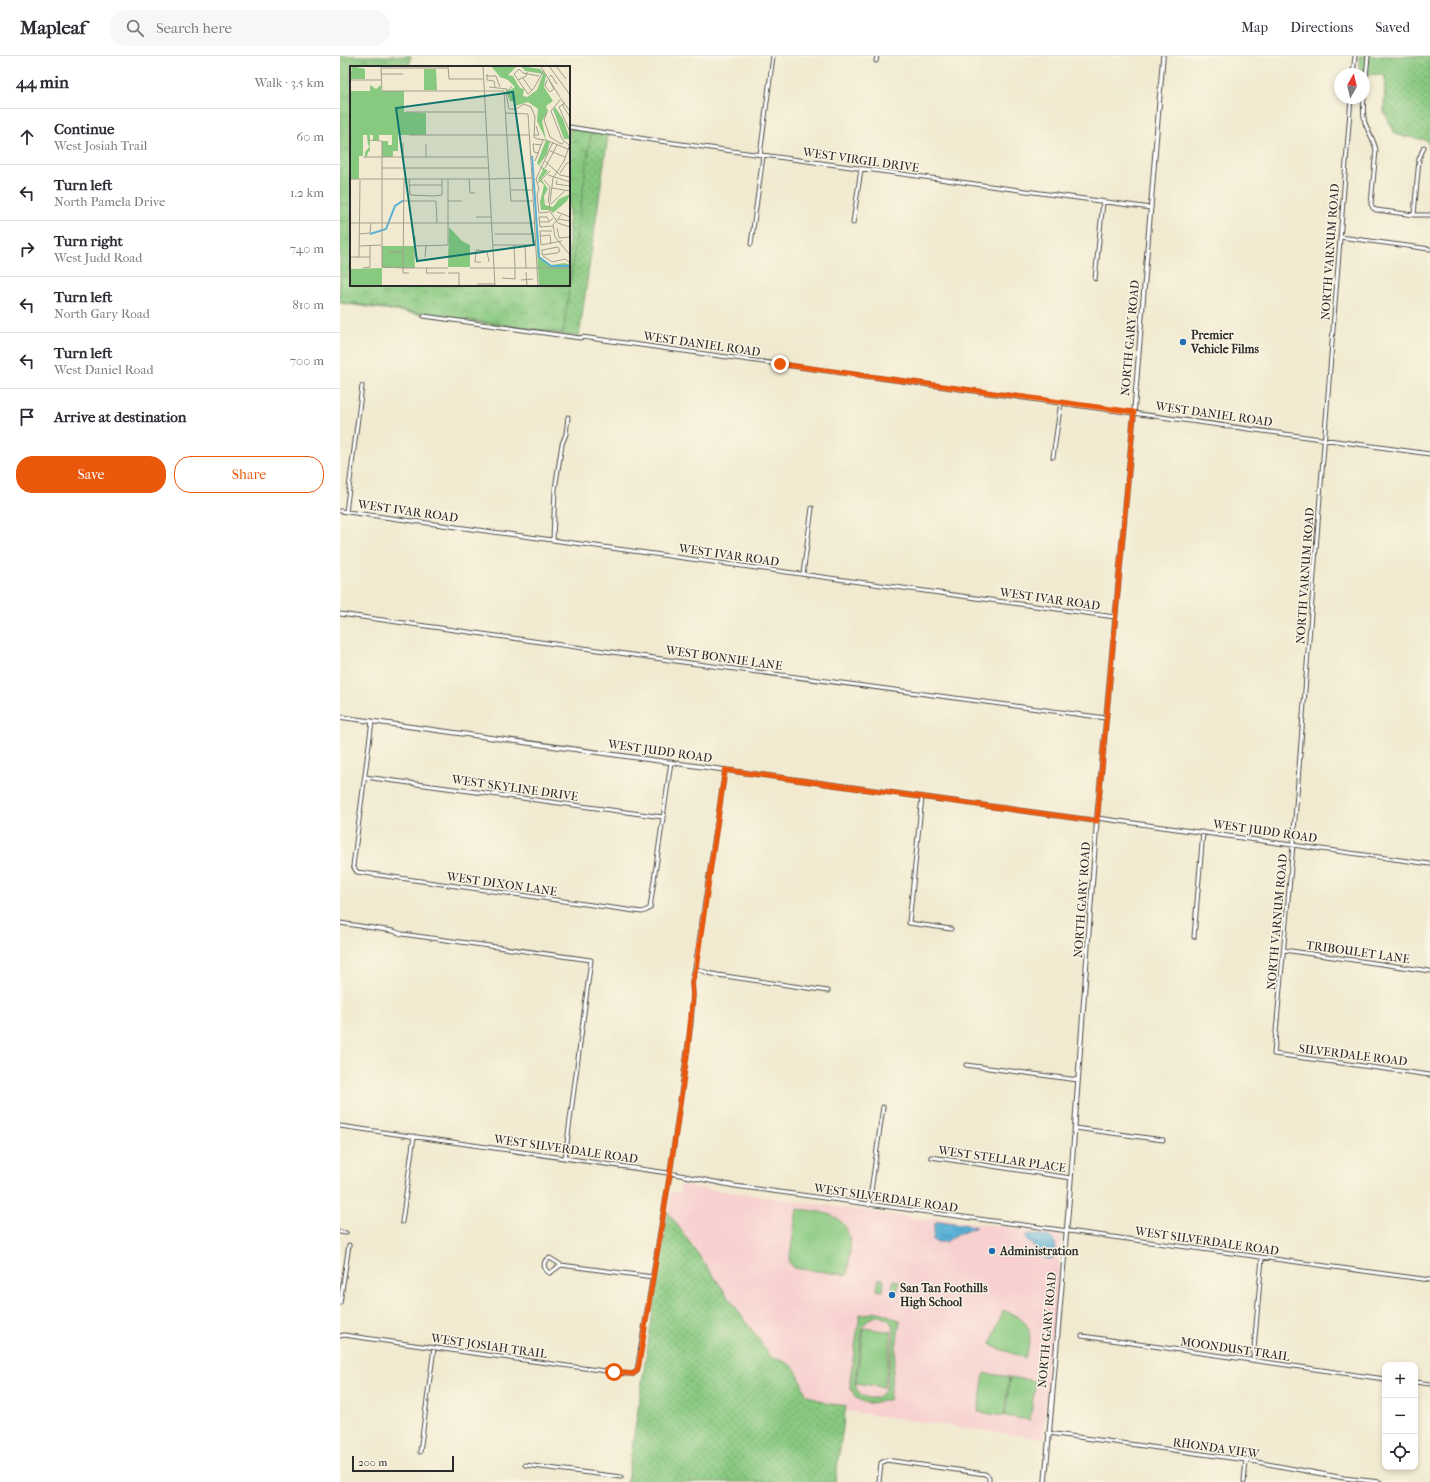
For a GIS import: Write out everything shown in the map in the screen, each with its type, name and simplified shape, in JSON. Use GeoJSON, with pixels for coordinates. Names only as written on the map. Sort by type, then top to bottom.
{"type":"FeatureCollection","features":[{"type":"Feature","properties":{"kind":"street"},"geometry":{"type":"LineString","coordinates":[[750,244],[773,56]]}},
{"type":"Feature","properties":{"kind":"street"},"geometry":{"type":"LineString","coordinates":[[876,61],[877,56]]}},
{"type":"Feature","properties":{"kind":"street","name":"NORTH GARY ROAD"},"geometry":{"type":"LineString","coordinates":[[1044,1482],[1075,1128],[1097,819],[1134,412],[1163,56]]}},
{"type":"Feature","properties":{"kind":"street"},"geometry":{"type":"LineString","coordinates":[[1354,68],[1355,56]]}},
{"type":"Feature","properties":{"kind":"street"},"geometry":{"type":"LineString","coordinates":[[1367,68],[1368,56]]}},
{"type":"Feature","properties":{"kind":"street","name":"NORTH VARNUM ROAD"},"geometry":{"type":"LineString","coordinates":[[1274,1054],[1293,845],[1351,104]]}},
{"type":"Feature","properties":{"kind":"street"},"geometry":{"type":"LineString","coordinates":[[1363,104],[1365,122],[1373,139],[1376,150],[1371,204],[1373,208],[1376,210],[1414,215],[1430,215]]}},
{"type":"Feature","properties":{"kind":"street","name":"WEST VIRGIL DRIVE"},"geometry":{"type":"LineString","coordinates":[[570,127],[636,138],[1151,208]]}},
{"type":"Feature","properties":{"kind":"street"},"geometry":{"type":"LineString","coordinates":[[1414,215],[1419,159],[1424,147]]}},
{"type":"Feature","properties":{"kind":"street"},"geometry":{"type":"LineString","coordinates":[[853,223],[860,169]]}},
{"type":"Feature","properties":{"kind":"street"},"geometry":{"type":"LineString","coordinates":[[1095,279],[1103,202]]}},
{"type":"Feature","properties":{"kind":"street"},"geometry":{"type":"LineString","coordinates":[[1340,237],[1430,249]]}},
{"type":"Feature","properties":{"kind":"street","name":"WEST DANIEL ROAD"},"geometry":{"type":"LineString","coordinates":[[424,316],[1134,412],[1430,454]]}},
{"type":"Feature","properties":{"kind":"street"},"geometry":{"type":"LineString","coordinates":[[346,512],[362,386]]}},
{"type":"Feature","properties":{"kind":"street"},"geometry":{"type":"LineString","coordinates":[[1053,456],[1061,402]]}},
{"type":"Feature","properties":{"kind":"street"},"geometry":{"type":"LineString","coordinates":[[553,540],[555,489],[568,417]]}},
{"type":"Feature","properties":{"kind":"street"},"geometry":{"type":"LineString","coordinates":[[803,574],[812,508]]}},
{"type":"Feature","properties":{"kind":"street","name":"WEST IVAR ROAD"},"geometry":{"type":"LineString","coordinates":[[340,511],[1115,617]]}},
{"type":"Feature","properties":{"kind":"street","name":"WEST BONNIE LANE"},"geometry":{"type":"LineString","coordinates":[[340,614],[690,663],[1106,718]]}},
{"type":"Feature","properties":{"kind":"street","name":"WEST JUDD ROAD"},"geometry":{"type":"LineString","coordinates":[[340,717],[922,797],[1203,832],[1430,864]]}},
{"type":"Feature","properties":{"kind":"street"},"geometry":{"type":"LineString","coordinates":[[365,776],[372,721]]}},
{"type":"Feature","properties":{"kind":"street"},"geometry":{"type":"LineString","coordinates":[[663,817],[670,762]]}},
{"type":"Feature","properties":{"kind":"street"},"geometry":{"type":"LineString","coordinates":[[561,1265],[550,1273],[545,1270],[544,1265],[545,1261],[550,1258],[561,1265],[653,1277],[670,1173],[691,1023],[693,995],[692,982],[696,968],[725,770]]}},
{"type":"Feature","properties":{"kind":"street","name":"WEST SKYLINE DRIVE"},"geometry":{"type":"LineString","coordinates":[[365,776],[663,817]]}},
{"type":"Feature","properties":{"kind":"street","name":"WEST DIXON LANE"},"geometry":{"type":"LineString","coordinates":[[365,776],[353,866],[354,870],[357,872],[565,902],[642,912],[648,910],[650,908],[663,817]]}},
{"type":"Feature","properties":{"kind":"street"},"geometry":{"type":"LineString","coordinates":[[922,797],[909,923],[951,930]]}},
{"type":"Feature","properties":{"kind":"street"},"geometry":{"type":"LineString","coordinates":[[1194,937],[1203,832]]}},
{"type":"Feature","properties":{"kind":"street"},"geometry":{"type":"LineString","coordinates":[[340,923],[416,936],[591,960],[565,1158]]}},
{"type":"Feature","properties":{"kind":"street","name":"TRIBOULET LANE"},"geometry":{"type":"LineString","coordinates":[[1284,950],[1430,971]]}},
{"type":"Feature","properties":{"kind":"street"},"geometry":{"type":"LineString","coordinates":[[696,968],[718,975],[828,991]]}},
{"type":"Feature","properties":{"kind":"street","name":"SILVERDALE ROAD"},"geometry":{"type":"LineString","coordinates":[[1274,1054],[1430,1075]]}},
{"type":"Feature","properties":{"kind":"street"},"geometry":{"type":"LineString","coordinates":[[966,1065],[1078,1080]]}},
{"type":"Feature","properties":{"kind":"street"},"geometry":{"type":"LineString","coordinates":[[869,1205],[883,1107]]}},
{"type":"Feature","properties":{"kind":"street","name":"WEST SILVERDALE ROAD"},"geometry":{"type":"LineString","coordinates":[[340,1126],[670,1173],[735,1186],[869,1205],[1430,1280]]}},
{"type":"Feature","properties":{"kind":"street"},"geometry":{"type":"LineString","coordinates":[[1075,1128],[1163,1140]]}},
{"type":"Feature","properties":{"kind":"street"},"geometry":{"type":"LineString","coordinates":[[402,1222],[414,1136]]}},
{"type":"Feature","properties":{"kind":"street","name":"WEST STELLAR PLACE"},"geometry":{"type":"LineString","coordinates":[[931,1157],[1071,1178]]}},
{"type":"Feature","properties":{"kind":"street"},"geometry":{"type":"LineString","coordinates":[[340,1232],[346,1232]]}},
{"type":"Feature","properties":{"kind":"street"},"geometry":{"type":"LineString","coordinates":[[340,1303],[348,1245]]}},
{"type":"Feature","properties":{"kind":"street"},"geometry":{"type":"LineString","coordinates":[[1253,1360],[1262,1258]]}},
{"type":"Feature","properties":{"kind":"street","name":"WEST JOSIAH TRAIL"},"geometry":{"type":"LineString","coordinates":[[340,1336],[344,1335],[627,1374],[634,1373],[637,1371],[639,1364],[653,1277]]}},
{"type":"Feature","properties":{"kind":"street","name":"MOONDUST TRAIL"},"geometry":{"type":"LineString","coordinates":[[1082,1336],[1382,1379]]}},
{"type":"Feature","properties":{"kind":"street"},"geometry":{"type":"LineString","coordinates":[[420,1452],[434,1348]]}},
{"type":"Feature","properties":{"kind":"street"},"geometry":{"type":"LineString","coordinates":[[1418,1382],[1430,1384]]}},
{"type":"Feature","properties":{"kind":"street","name":"RHONDA VIEW"},"geometry":{"type":"LineString","coordinates":[[1048,1433],[1246,1460],[1344,1478],[1380,1482]]}},
{"type":"Feature","properties":{"kind":"street"},"geometry":{"type":"LineString","coordinates":[[878,1482],[881,1463],[886,1460],[985,1474],[989,1476],[989,1482]]}},
{"type":"Feature","properties":{"kind":"street"},"geometry":{"type":"LineString","coordinates":[[1244,1482],[1246,1460]]}},
{"type":"Feature","properties":{"kind":"street"},"geometry":{"type":"LineString","coordinates":[[526,1465],[621,1476]]}},
{"type":"Feature","properties":{"kind":"shaded area","name":"San Tan Foothills High School"},"geometry":{"type":"Polygon","coordinates":[[[680,1185],[922,1219],[936,1218],[1061,1234],[1062,1239],[1058,1257],[1059,1268],[1055,1321],[1043,1439],[845,1411],[846,1406],[825,1403],[806,1394],[798,1372],[786,1361],[771,1357],[668,1212],[671,1192],[679,1193],[680,1185]]]}},
{"type":"Feature","properties":{"kind":"green space"},"geometry":{"type":"Polygon","coordinates":[[[340,56],[350,66],[350,286],[570,286],[570,128],[607,134],[608,136],[579,337],[340,303],[340,56]]]}},
{"type":"Feature","properties":{"kind":"green space"},"geometry":{"type":"Polygon","coordinates":[[[340,56],[411,56],[409,66],[350,66],[350,286],[570,286],[563,333],[340,302],[340,56]]]}},
{"type":"Feature","properties":{"kind":"green space"},"geometry":{"type":"Polygon","coordinates":[[[1359,56],[1430,56],[1430,147],[1426,140],[1396,135],[1384,112],[1385,75],[1370,74],[1370,68],[1359,68],[1359,56]]]}},
{"type":"Feature","properties":{"kind":"green space"},"geometry":{"type":"Polygon","coordinates":[[[570,128],[591,132],[570,283],[570,128]]]}},
{"type":"Feature","properties":{"kind":"green space"},"geometry":{"type":"Polygon","coordinates":[[[797,1209],[828,1214],[844,1225],[850,1240],[847,1275],[794,1268],[789,1262],[797,1209]]]}},
{"type":"Feature","properties":{"kind":"green space"},"geometry":{"type":"Polygon","coordinates":[[[668,1212],[771,1357],[787,1363],[795,1369],[806,1394],[825,1403],[846,1406],[835,1482],[627,1482],[668,1212]]]}},
{"type":"Feature","properties":{"kind":"green space"},"geometry":{"type":"Polygon","coordinates":[[[879,1278],[884,1279],[883,1291],[877,1290],[879,1278]]]}},
{"type":"Feature","properties":{"kind":"green space"},"geometry":{"type":"Polygon","coordinates":[[[893,1280],[899,1281],[897,1293],[892,1292],[893,1280]]]}},
{"type":"Feature","properties":{"kind":"green space"},"geometry":{"type":"Polygon","coordinates":[[[1003,1310],[1019,1318],[1028,1328],[1030,1341],[1025,1358],[992,1346],[991,1343],[1003,1310]]]}},
{"type":"Feature","properties":{"kind":"green space"},"geometry":{"type":"Polygon","coordinates":[[[878,1312],[900,1320],[889,1400],[873,1403],[858,1399],[852,1392],[850,1383],[860,1314],[866,1315],[878,1312]],[[880,1316],[869,1319],[863,1326],[855,1380],[856,1387],[859,1392],[868,1398],[873,1398],[883,1393],[886,1387],[894,1334],[891,1323],[887,1319],[880,1316]]]}},
{"type":"Feature","properties":{"kind":"green space"},"geometry":{"type":"Polygon","coordinates":[[[864,1328],[892,1332],[884,1387],[856,1383],[864,1328]]]}},
{"type":"Feature","properties":{"kind":"green space"},"geometry":{"type":"Polygon","coordinates":[[[984,1373],[1009,1377],[1004,1416],[978,1412],[984,1373]]]}},
{"type":"Feature","properties":{"kind":"green space"},"geometry":{"type":"Polygon","coordinates":[[[1010,1377],[1036,1381],[1030,1420],[1005,1416],[1010,1377]]]}},
{"type":"Feature","properties":{"kind":"water"},"geometry":{"type":"Polygon","coordinates":[[[939,1221],[976,1227],[954,1236],[946,1242],[936,1242],[933,1240],[935,1223],[939,1221]]]}},
{"type":"Feature","properties":{"kind":"water"},"geometry":{"type":"Polygon","coordinates":[[[1029,1234],[1046,1236],[1054,1241],[1055,1251],[1053,1258],[1048,1259],[1036,1253],[1025,1236],[1029,1234]]]}},
{"type":"Feature","properties":{"kind":"place","name":"Premier Vehicle Films"},"geometry":{"type":"Point","coordinates":[1183,342]}},
{"type":"Feature","properties":{"kind":"place","name":"Administration"},"geometry":{"type":"Point","coordinates":[992,1251]}},
{"type":"Feature","properties":{"kind":"place","name":"San Tan Foothills High School"},"geometry":{"type":"Point","coordinates":[892,1295]}},
{"type":"Feature","properties":{"kind":"route"},"geometry":{"type":"LineString","coordinates":[[614,1372],[633,1374],[637,1371],[639,1364],[670,1173],[691,1023],[693,995],[692,982],[696,968],[725,770],[1097,821],[1134,412],[780,364]]}}]}
